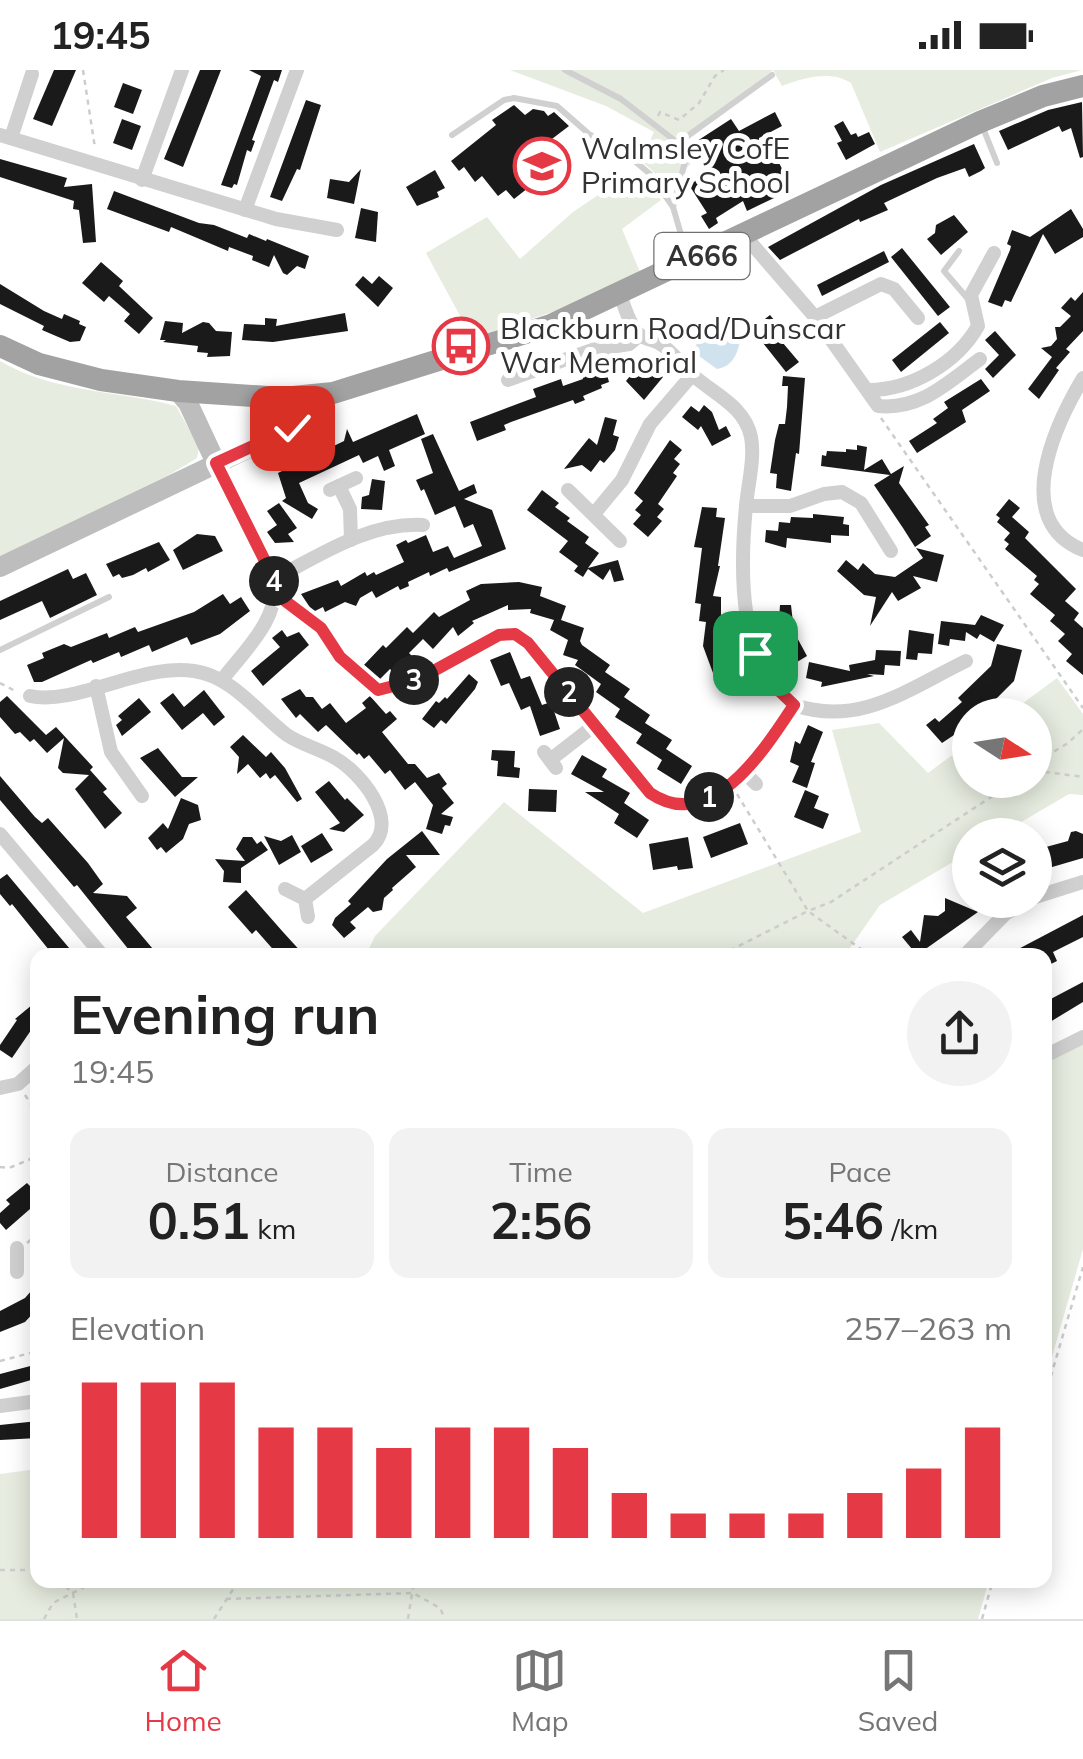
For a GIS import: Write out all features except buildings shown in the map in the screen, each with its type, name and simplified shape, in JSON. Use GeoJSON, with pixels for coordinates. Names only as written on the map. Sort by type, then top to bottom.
{"type":"FeatureCollection","features":[{"type":"Feature","properties":{"kind":"highway","name":"A666"},"geometry":{"type":"LineString","coordinates":[[0,346],[70,374],[178,391],[283,398],[367,385],[551,325],[980,122],[1042,96],[1083,86]]}},
{"type":"Feature","properties":{"kind":"main road"},"geometry":{"type":"LineString","coordinates":[[178,391],[188,403],[216,463]]}},
{"type":"Feature","properties":{"kind":"main road"},"geometry":{"type":"LineString","coordinates":[[0,567],[298,423],[309,396]]}},
{"type":"Feature","properties":{"kind":"main road"},"geometry":{"type":"LineString","coordinates":[[276,434],[282,420],[283,398]]}},
{"type":"Feature","properties":{"kind":"street"},"geometry":{"type":"LineString","coordinates":[[142,180],[182,70]]}},
{"type":"Feature","properties":{"kind":"street"},"geometry":{"type":"LineString","coordinates":[[27,78],[5,137],[245,210],[337,230]]}},
{"type":"Feature","properties":{"kind":"street"},"geometry":{"type":"LineString","coordinates":[[245,210],[298,80]]}},
{"type":"Feature","properties":{"kind":"street"},"geometry":{"type":"LineString","coordinates":[[746,236],[815,317],[878,406],[896,407],[922,400],[980,359]]}},
{"type":"Feature","properties":{"kind":"street"},"geometry":{"type":"LineString","coordinates":[[869,390],[902,387],[949,358],[978,326],[972,304],[973,287],[994,253]]}},
{"type":"Feature","properties":{"kind":"street"},"geometry":{"type":"LineString","coordinates":[[815,317],[880,284],[894,288],[902,306],[918,318]]}},
{"type":"Feature","properties":{"kind":"street"},"geometry":{"type":"LineString","coordinates":[[620,295],[640,335],[663,345],[692,375],[728,402],[746,424],[752,450],[742,575],[755,653],[772,684],[794,705],[826,713],[860,711],[966,661]]}},
{"type":"Feature","properties":{"kind":"street"},"geometry":{"type":"LineString","coordinates":[[508,380],[592,350],[629,344],[640,335]]}},
{"type":"Feature","properties":{"kind":"street"},"geometry":{"type":"LineString","coordinates":[[594,514],[622,480],[650,424],[692,375]]}},
{"type":"Feature","properties":{"kind":"street"},"geometry":{"type":"LineString","coordinates":[[1083,378],[1056,429],[1044,498],[1047,521],[1083,550]]}},
{"type":"Feature","properties":{"kind":"street"},"geometry":{"type":"LineString","coordinates":[[216,463],[275,586],[268,618],[222,680]]}},
{"type":"Feature","properties":{"kind":"street"},"geometry":{"type":"LineString","coordinates":[[351,540],[350,509],[335,488],[356,478]]}},
{"type":"Feature","properties":{"kind":"street"},"geometry":{"type":"LineString","coordinates":[[568,490],[620,541]]}},
{"type":"Feature","properties":{"kind":"street"},"geometry":{"type":"LineString","coordinates":[[746,506],[790,506],[842,492],[860,503],[883,546]]}},
{"type":"Feature","properties":{"kind":"street"},"geometry":{"type":"LineString","coordinates":[[275,586],[351,540],[394,527],[423,524]]}},
{"type":"Feature","properties":{"kind":"street"},"geometry":{"type":"LineString","coordinates":[[417,680],[499,635],[515,634],[528,643],[650,793],[660,800],[686,806],[700,802],[744,772],[794,705]]}},
{"type":"Feature","properties":{"kind":"street"},"geometry":{"type":"LineString","coordinates":[[30,696],[50,706],[96,686],[177,670],[204,673],[222,680],[288,736],[342,762],[378,808],[382,825],[378,839],[305,899]]}},
{"type":"Feature","properties":{"kind":"street"},"geometry":{"type":"LineString","coordinates":[[96,686],[111,752],[131,791]]}},
{"type":"Feature","properties":{"kind":"street"},"geometry":{"type":"LineString","coordinates":[[550,760],[595,725]]}},
{"type":"Feature","properties":{"kind":"street"},"geometry":{"type":"LineString","coordinates":[[744,772],[756,784]]}},
{"type":"Feature","properties":{"kind":"street"},"geometry":{"type":"LineString","coordinates":[[0,834],[96,948]]}},
{"type":"Feature","properties":{"kind":"street"},"geometry":{"type":"LineString","coordinates":[[1052,892],[1083,882]]}},
{"type":"Feature","properties":{"kind":"street"},"geometry":{"type":"LineString","coordinates":[[285,889],[305,899]]}},
{"type":"Feature","properties":{"kind":"street"},"geometry":{"type":"LineString","coordinates":[[305,899],[308,917]]}},
{"type":"Feature","properties":{"kind":"street"},"geometry":{"type":"LineString","coordinates":[[972,948],[1001,918]]}},
{"type":"Feature","properties":{"kind":"street"},"geometry":{"type":"LineString","coordinates":[[1052,1052],[1083,1037]]}},
{"type":"Feature","properties":{"kind":"street"},"geometry":{"type":"LineString","coordinates":[[0,1088],[18,1084],[30,1073]]}},
{"type":"Feature","properties":{"kind":"street"},"geometry":{"type":"LineString","coordinates":[[0,1270],[17,1268],[17,1248]]}},
{"type":"Feature","properties":{"kind":"street"},"geometry":{"type":"LineString","coordinates":[[0,1406],[30,1402]]}},
{"type":"Feature","properties":{"kind":"lane"},"geometry":{"type":"LineString","coordinates":[[565,70],[620,100],[678,143],[685,162],[674,207]]}},
{"type":"Feature","properties":{"kind":"lane"},"geometry":{"type":"LineString","coordinates":[[678,143],[772,75]]}},
{"type":"Feature","properties":{"kind":"lane"},"geometry":{"type":"LineString","coordinates":[[452,135],[504,100],[514,98],[557,106],[588,134],[631,158],[650,174],[674,207],[684,249],[691,260]]}},
{"type":"Feature","properties":{"kind":"lane"},"geometry":{"type":"LineString","coordinates":[[980,122],[998,163]]}},
{"type":"Feature","properties":{"kind":"lane"},"geometry":{"type":"LineString","coordinates":[[959,251],[944,271],[972,304]]}},
{"type":"Feature","properties":{"kind":"lane"},"geometry":{"type":"LineString","coordinates":[[0,650],[109,598]]}},
{"type":"Feature","properties":{"kind":"path"},"geometry":{"type":"LineString","coordinates":[[83,70],[97,166]]}},
{"type":"Feature","properties":{"kind":"path"},"geometry":{"type":"LineString","coordinates":[[654,122],[660,112],[679,120],[699,103],[715,76],[724,70]]}},
{"type":"Feature","properties":{"kind":"path"},"geometry":{"type":"LineString","coordinates":[[878,406],[881,420],[1083,708]]}},
{"type":"Feature","properties":{"kind":"path"},"geometry":{"type":"LineString","coordinates":[[275,586],[321,628],[340,657],[378,690],[417,680]]}},
{"type":"Feature","properties":{"kind":"path"},"geometry":{"type":"LineString","coordinates":[[0,683],[30,696]]}},
{"type":"Feature","properties":{"kind":"path"},"geometry":{"type":"LineString","coordinates":[[1052,753],[1083,729]]}},
{"type":"Feature","properties":{"kind":"path"},"geometry":{"type":"LineString","coordinates":[[1052,773],[1083,778]]}},
{"type":"Feature","properties":{"kind":"path"},"geometry":{"type":"LineString","coordinates":[[730,782],[808,911],[860,948]]}},
{"type":"Feature","properties":{"kind":"path"},"geometry":{"type":"LineString","coordinates":[[734,948],[831,902],[990,798]]}},
{"type":"Feature","properties":{"kind":"path"},"geometry":{"type":"LineString","coordinates":[[18,1084],[30,1103]]}},
{"type":"Feature","properties":{"kind":"path"},"geometry":{"type":"LineString","coordinates":[[0,1166],[9,1168],[30,1159]]}},
{"type":"Feature","properties":{"kind":"path"},"geometry":{"type":"LineString","coordinates":[[1052,1372],[1083,1267]]}},
{"type":"Feature","properties":{"kind":"path"},"geometry":{"type":"LineString","coordinates":[[0,1362],[30,1353]]}},
{"type":"Feature","properties":{"kind":"path"},"geometry":{"type":"LineString","coordinates":[[0,1570],[30,1570]]}},
{"type":"Feature","properties":{"kind":"path"},"geometry":{"type":"LineString","coordinates":[[66,1588],[72,1593],[77,1619]]}},
{"type":"Feature","properties":{"kind":"path"},"geometry":{"type":"LineString","coordinates":[[44,1619],[53,1603],[82,1588]]}},
{"type":"Feature","properties":{"kind":"path"},"geometry":{"type":"LineString","coordinates":[[214,1619],[234,1588]]}},
{"type":"Feature","properties":{"kind":"path"},"geometry":{"type":"LineString","coordinates":[[408,1619],[412,1588]]}},
{"type":"Feature","properties":{"kind":"path"},"geometry":{"type":"LineString","coordinates":[[982,1619],[991,1588]]}},
{"type":"Feature","properties":{"kind":"path"},"geometry":{"type":"LineString","coordinates":[[226,1599],[412,1593],[440,1608],[445,1619]]}},
{"type":"Feature","properties":{"kind":"shaded area"},"geometry":{"type":"Polygon","coordinates":[[[510,70],[773,70],[688,133],[693,161],[667,190],[641,161],[654,132],[606,106],[510,70]]]}},
{"type":"Feature","properties":{"kind":"shaded area"},"geometry":{"type":"Polygon","coordinates":[[[773,70],[1082,70],[1052,78],[880,152],[851,83],[826,76],[782,86],[773,70]]]}},
{"type":"Feature","properties":{"kind":"shaded area"},"geometry":{"type":"Polygon","coordinates":[[[625,177],[645,178],[661,200],[622,229],[640,272],[574,305],[472,338],[426,253],[487,217],[520,259],[573,212],[625,177]]]}},
{"type":"Feature","properties":{"kind":"shaded area"},"geometry":{"type":"Polygon","coordinates":[[[0,361],[64,385],[176,406],[199,447],[197,458],[0,556],[0,361]]]}},
{"type":"Feature","properties":{"kind":"shaded area"},"geometry":{"type":"Polygon","coordinates":[[[1057,678],[1083,714],[1083,795],[1069,794],[1028,818],[952,818],[952,863],[880,905],[850,948],[369,948],[375,936],[504,802],[643,913],[861,832],[832,730],[879,723],[928,773],[952,755],[952,798],[1052,798],[1052,698],[1030,698],[1057,678]]]}},
{"type":"Feature","properties":{"kind":"shaded area"},"geometry":{"type":"Polygon","coordinates":[[[1083,1042],[1083,1249],[1052,1357],[1052,1058],[1083,1042]]]}},
{"type":"Feature","properties":{"kind":"shaded area"},"geometry":{"type":"Polygon","coordinates":[[[30,1470],[30,1588],[987,1588],[978,1619],[0,1619],[0,1474],[30,1470]]]}},
{"type":"Feature","properties":{"kind":"water"},"geometry":{"type":"Polygon","coordinates":[[[716,316],[741,333],[735,356],[717,369],[692,351],[716,316]]]}},
{"type":"Feature","properties":{"kind":"place","name":"Walmsley CofE Primary School"},"geometry":{"type":"Point","coordinates":[542,166]}},
{"type":"Feature","properties":{"kind":"place","name":"Blackburn Road/Dunscar War Memorial"},"geometry":{"type":"Point","coordinates":[461,346]}},
{"type":"Feature","properties":{"kind":"route"},"geometry":{"type":"LineString","coordinates":[[292,428],[216,463],[274,579],[276,594],[321,628],[340,657],[378,690],[417,680],[499,635],[515,634],[528,643],[650,793],[660,800],[686,806],[700,802],[744,772],[794,705],[772,684],[755,653]]}}]}
